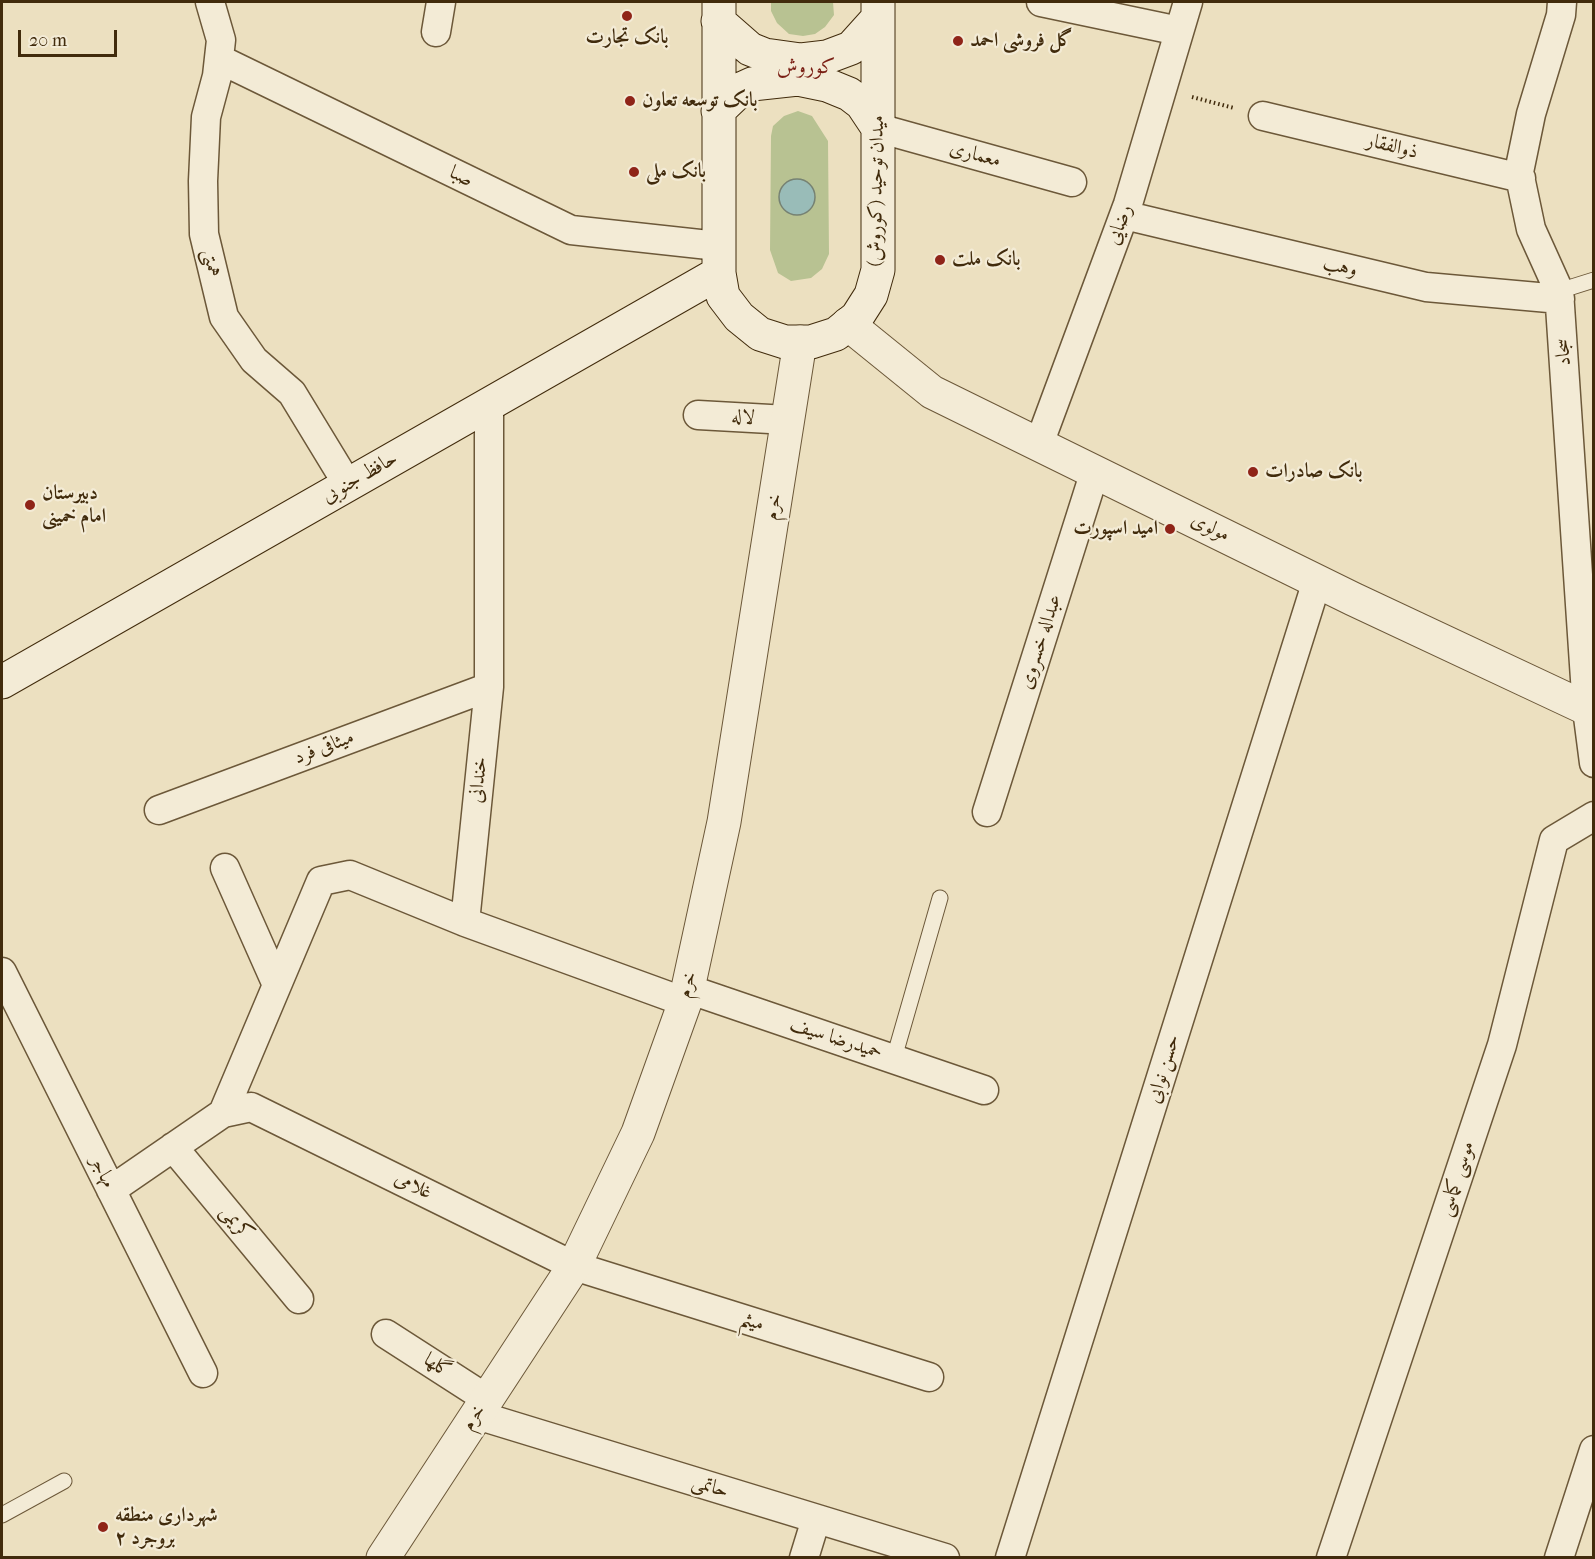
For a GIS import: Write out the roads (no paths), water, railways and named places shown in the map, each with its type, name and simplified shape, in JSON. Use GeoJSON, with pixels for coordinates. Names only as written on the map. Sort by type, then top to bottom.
{"type":"FeatureCollection","features":[{"type":"Feature","properties":{"kind":"street","name":"همتی"},"geometry":{"type":"LineString","coordinates":[[210,2],[221,40],[206,117],[204,234],[224,317],[254,360],[292,393],[348,485]]}},
{"type":"Feature","properties":{"kind":"street"},"geometry":{"type":"LineString","coordinates":[[436,32],[441,2]]}},
{"type":"Feature","properties":{"kind":"street"},"geometry":{"type":"LineString","coordinates":[[1041,2],[1179,31]]}},
{"type":"Feature","properties":{"kind":"street","name":"رضایی"},"geometry":{"type":"LineString","coordinates":[[1039,444],[1124,215],[1188,2]]}},
{"type":"Feature","properties":{"kind":"street","name":"سجاد"},"geometry":{"type":"LineString","coordinates":[[1563,2],[1531,114],[1519,172],[1531,229],[1559,295],[1591,709],[1593,764]]}},
{"type":"Feature","properties":{"kind":"street"},"geometry":{"type":"LineString","coordinates":[[719,11],[750,49],[765,55],[801,60],[834,55],[851,48],[866,35],[878,10]]}},
{"type":"Feature","properties":{"kind":"street","name":"میدان توحید (کوروش)"},"geometry":{"type":"LineString","coordinates":[[719,11],[718,260],[723,296],[739,317],[760,334],[785,342],[811,342],[836,334],[857,317],[871,296],[878,270],[878,10]]}},
{"type":"Feature","properties":{"kind":"street","name":"صبا"},"geometry":{"type":"LineString","coordinates":[[219,59],[571,230],[718,260]]}},
{"type":"Feature","properties":{"kind":"street"},"geometry":{"type":"LineString","coordinates":[[718,111],[741,89],[752,84],[798,79],[826,85],[849,94],[862,104],[878,128]]}},
{"type":"Feature","properties":{"kind":"street","name":"ذوالفقار"},"geometry":{"type":"LineString","coordinates":[[1263,116],[1521,178]]}},
{"type":"Feature","properties":{"kind":"street","name":"معماری"},"geometry":{"type":"LineString","coordinates":[[878,128],[1072,182]]}},
{"type":"Feature","properties":{"kind":"street","name":"وهب"},"geometry":{"type":"LineString","coordinates":[[1124,215],[1426,287],[1559,295]]}},
{"type":"Feature","properties":{"kind":"street","name":"حافظ جنوبی"},"geometry":{"type":"LineString","coordinates":[[2,682],[489,404],[718,260]]}},
{"type":"Feature","properties":{"kind":"street","name":"مولوی"},"geometry":{"type":"LineString","coordinates":[[848,324],[932,392],[1317,580],[1591,709]]}},
{"type":"Feature","properties":{"kind":"street","name":"خرم"},"geometry":{"type":"LineString","coordinates":[[383,1557],[574,1266],[638,1133],[686,996],[724,822],[800,342]]}},
{"type":"Feature","properties":{"kind":"street","name":"خندانی"},"geometry":{"type":"LineString","coordinates":[[465,921],[489,687],[489,404]]}},
{"type":"Feature","properties":{"kind":"street","name":"لاله"},"geometry":{"type":"LineString","coordinates":[[698,415],[788,420]]}},
{"type":"Feature","properties":{"kind":"street","name":"عبداله خسروی"},"geometry":{"type":"LineString","coordinates":[[987,812],[1095,471]]}},
{"type":"Feature","properties":{"kind":"street","name":"حسن نوابی"},"geometry":{"type":"LineString","coordinates":[[1010,1557],[1317,580]]}},
{"type":"Feature","properties":{"kind":"street","name":"میثاقی فرد"},"geometry":{"type":"LineString","coordinates":[[159,810],[489,687]]}},
{"type":"Feature","properties":{"kind":"street","name":"موسی کماسی"},"geometry":{"type":"LineString","coordinates":[[1331,1557],[1502,1045],[1554,840],[1593,816]]}},
{"type":"Feature","properties":{"kind":"street"},"geometry":{"type":"LineString","coordinates":[[225,868],[277,985]]}},
{"type":"Feature","properties":{"kind":"street"},"geometry":{"type":"LineString","coordinates":[[111,1190],[223,1113],[321,881],[350,875],[465,921],[686,996]]}},
{"type":"Feature","properties":{"kind":"street","name":"مهاجر"},"geometry":{"type":"LineString","coordinates":[[2,972],[203,1373]]}},
{"type":"Feature","properties":{"kind":"street","name":"حمیدرضا سیف"},"geometry":{"type":"LineString","coordinates":[[686,996],[894,1058],[984,1090]]}},
{"type":"Feature","properties":{"kind":"street","name":"غلامی"},"geometry":{"type":"LineString","coordinates":[[223,1113],[251,1107],[574,1266]]}},
{"type":"Feature","properties":{"kind":"street","name":"کریمی"},"geometry":{"type":"LineString","coordinates":[[173,1147],[299,1299]]}},
{"type":"Feature","properties":{"kind":"street","name":"میثم"},"geometry":{"type":"LineString","coordinates":[[574,1266],[929,1377]]}},
{"type":"Feature","properties":{"kind":"street","name":"گلها"},"geometry":{"type":"LineString","coordinates":[[386,1334],[482,1407]]}},
{"type":"Feature","properties":{"kind":"street","name":"حاتمی"},"geometry":{"type":"LineString","coordinates":[[482,1407],[816,1519],[945,1557]]}},
{"type":"Feature","properties":{"kind":"street"},"geometry":{"type":"LineString","coordinates":[[1560,1557],[1593,1450]]}},
{"type":"Feature","properties":{"kind":"street"},"geometry":{"type":"LineString","coordinates":[[804,1557],[816,1519]]}},
{"type":"Feature","properties":{"kind":"lane"},"geometry":{"type":"LineString","coordinates":[[1559,295],[1593,280]]}},
{"type":"Feature","properties":{"kind":"lane"},"geometry":{"type":"LineString","coordinates":[[894,1058],[940,898]]}},
{"type":"Feature","properties":{"kind":"lane"},"geometry":{"type":"LineString","coordinates":[[2,1515],[64,1481]]}},
{"type":"Feature","properties":{"kind":"water"},"geometry":{"type":"Polygon","coordinates":[[[797,179],[810,184],[815,197],[810,210],[797,215],[784,210],[779,197],[784,184],[797,179]]]}},
{"type":"Feature","properties":{"kind":"place","name":"بانک تجارت"},"geometry":{"type":"Point","coordinates":[627,16]}},
{"type":"Feature","properties":{"kind":"place","name":"گل فروشی احمد"},"geometry":{"type":"Point","coordinates":[958,41]}},
{"type":"Feature","properties":{"kind":"place","name":"بانک توسعه تعاون"},"geometry":{"type":"Point","coordinates":[630,101]}},
{"type":"Feature","properties":{"kind":"place","name":"بانک ملی"},"geometry":{"type":"Point","coordinates":[634,172]}},
{"type":"Feature","properties":{"kind":"place","name":"بانک ملت"},"geometry":{"type":"Point","coordinates":[940,260]}},
{"type":"Feature","properties":{"kind":"place","name":"بانک صادرات"},"geometry":{"type":"Point","coordinates":[1253,472]}},
{"type":"Feature","properties":{"kind":"place","name":"دبیرستان امام خمینی"},"geometry":{"type":"Point","coordinates":[30,505]}},
{"type":"Feature","properties":{"kind":"place","name":"امید اسپورت"},"geometry":{"type":"Point","coordinates":[1170,529]}},
{"type":"Feature","properties":{"kind":"place","name":"شهرداری منطقه ۲ بروجرد"},"geometry":{"type":"Point","coordinates":[103,1527]}},
{"type":"Feature","properties":{"kind":"district","name":"کوروش"},"geometry":{"type":"Point","coordinates":[806,68]}}]}
